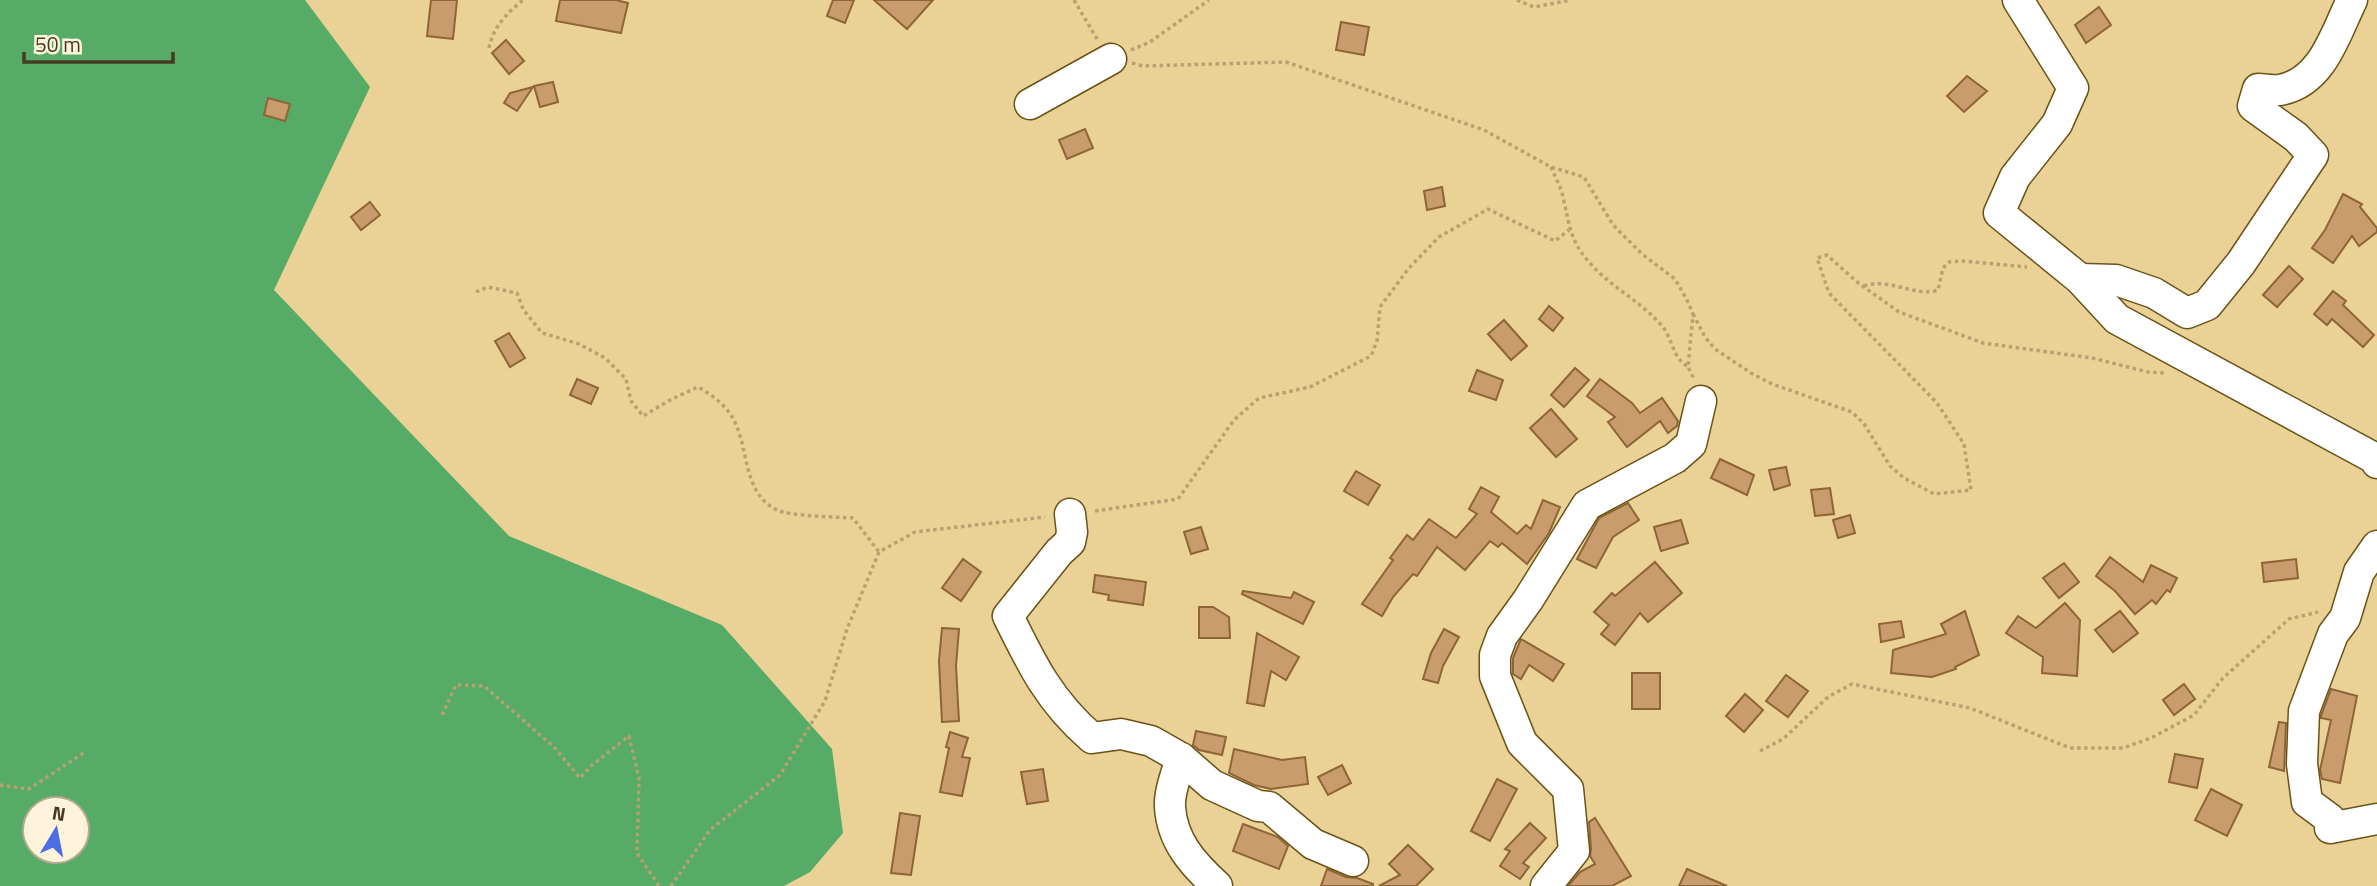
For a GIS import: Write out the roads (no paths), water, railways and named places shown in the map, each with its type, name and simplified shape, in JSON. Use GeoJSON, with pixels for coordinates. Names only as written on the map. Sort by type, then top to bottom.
{"type":"FeatureCollection","features":[{"type":"Feature","properties":{"kind":"street"},"geometry":{"type":"LineString","coordinates":[[2018,0],[2073,88],[2057,124],[2015,177],[1999,213],[2080,279],[2117,319],[2201,367],[2374,458],[2377,463]]}},
{"type":"Feature","properties":{"kind":"street"},"geometry":{"type":"LineString","coordinates":[[2080,279],[2116,280],[2154,293],[2187,313],[2207,305],[2241,263],[2313,155],[2296,137],[2253,106],[2258,89],[2280,90],[2302,81],[2319,67],[2352,0]]}},
{"type":"Feature","properties":{"kind":"street"},"geometry":{"type":"LineString","coordinates":[[1030,104],[1111,59]]}},
{"type":"Feature","properties":{"kind":"street"},"geometry":{"type":"LineString","coordinates":[[1546,886],[1574,851],[1568,789],[1522,743],[1495,676],[1495,655],[1502,636],[1528,600],[1587,505],[1675,458],[1691,444],[1701,401]]}},
{"type":"Feature","properties":{"kind":"street"},"geometry":{"type":"LineString","coordinates":[[1070,514],[1070,542],[1008,616],[1036,674],[1069,718],[1092,738],[1121,734],[1151,741],[1181,758],[1212,785],[1258,806],[1269,807],[1313,844],[1353,861]]}},
{"type":"Feature","properties":{"kind":"street"},"geometry":{"type":"LineString","coordinates":[[2377,546],[2359,572],[2345,618],[2333,634],[2304,711],[2302,764],[2307,802],[2330,819],[2330,828],[2377,820]]}},
{"type":"Feature","properties":{"kind":"street"},"geometry":{"type":"LineString","coordinates":[[1181,758],[1169,806],[1180,846],[1198,869],[1217,886]]}}]}
